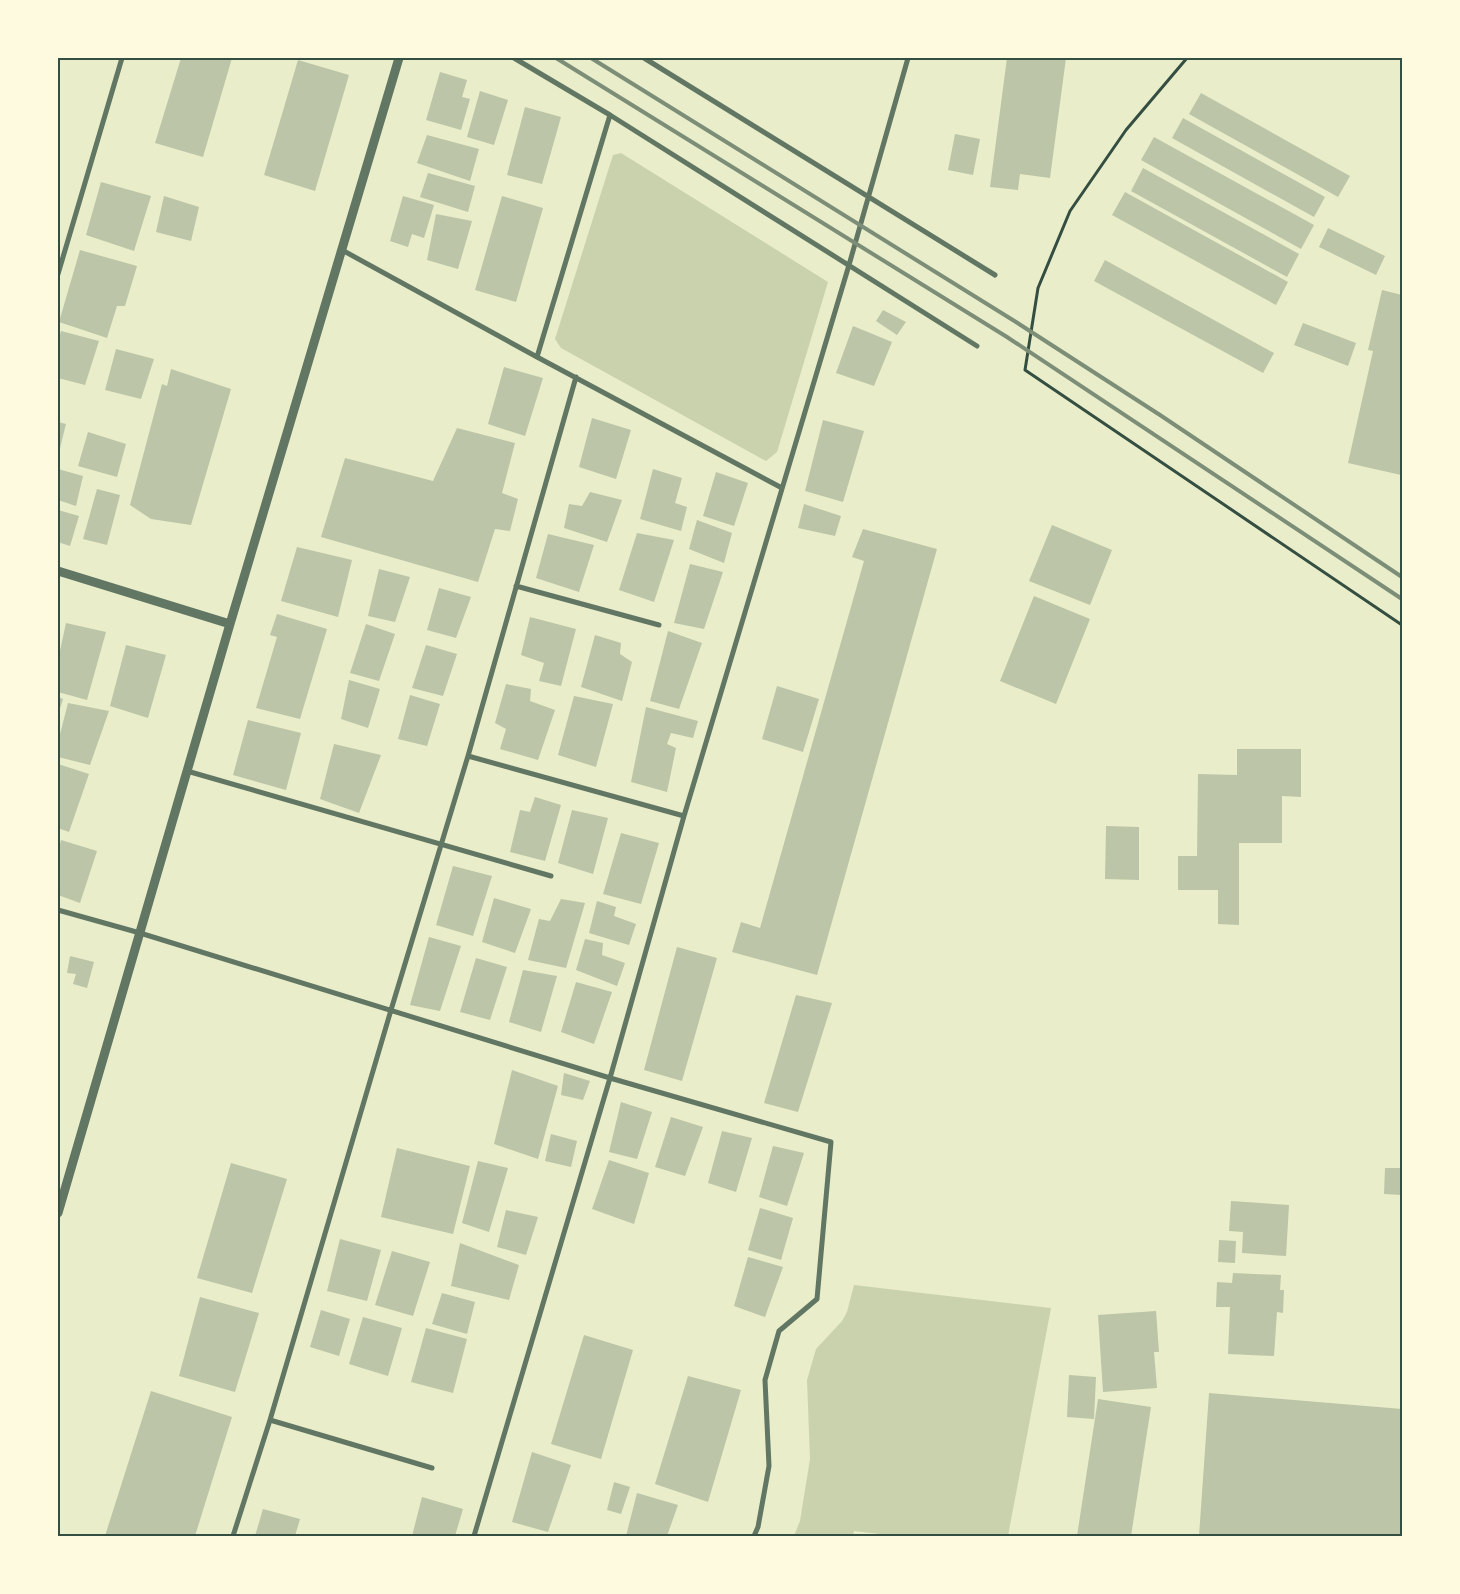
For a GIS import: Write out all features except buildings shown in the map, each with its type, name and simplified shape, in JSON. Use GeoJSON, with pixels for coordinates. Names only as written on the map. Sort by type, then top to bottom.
{"type":"FeatureCollection","features":[{"type":"Feature","properties":{"kind":"street"},"geometry":{"type":"LineString","coordinates":[[58,274],[122,58]]}},
{"type":"Feature","properties":{"kind":"street"},"geometry":{"type":"LineString","coordinates":[[58,1213],[230,624],[399,58]]}},
{"type":"Feature","properties":{"kind":"street"},"geometry":{"type":"LineString","coordinates":[[514,58],[610,115],[977,346]]}},
{"type":"Feature","properties":{"kind":"street"},"geometry":{"type":"LineString","coordinates":[[644,58],[995,274]]}},
{"type":"Feature","properties":{"kind":"street"},"geometry":{"type":"LineString","coordinates":[[474,1536],[610,1078],[684,816],[849,265],[908,58]]}},
{"type":"Feature","properties":{"kind":"street"},"geometry":{"type":"LineString","coordinates":[[537,357],[610,115]]}},
{"type":"Feature","properties":{"kind":"street"},"geometry":{"type":"LineString","coordinates":[[342,250],[782,488]]}},
{"type":"Feature","properties":{"kind":"street"},"geometry":{"type":"LineString","coordinates":[[234,1536],[270,1420],[390,1010],[468,756],[576,377]]}},
{"type":"Feature","properties":{"kind":"street"},"geometry":{"type":"LineString","coordinates":[[58,571],[230,624]]}},
{"type":"Feature","properties":{"kind":"street"},"geometry":{"type":"LineString","coordinates":[[516,586],[659,625]]}},
{"type":"Feature","properties":{"kind":"street"},"geometry":{"type":"LineString","coordinates":[[468,756],[684,816]]}},
{"type":"Feature","properties":{"kind":"street"},"geometry":{"type":"LineString","coordinates":[[187,771],[551,876]]}},
{"type":"Feature","properties":{"kind":"street"},"geometry":{"type":"LineString","coordinates":[[58,910],[610,1078],[831,1142],[817,1299],[779,1331],[766,1380],[769,1466],[758,1527],[754,1536]]}},
{"type":"Feature","properties":{"kind":"street"},"geometry":{"type":"LineString","coordinates":[[270,1420],[432,1468]]}},
{"type":"Feature","properties":{"kind":"path"},"geometry":{"type":"LineString","coordinates":[[1187,58],[1126,130],[1070,211],[1038,288],[1025,370],[1402,625]]}},
{"type":"Feature","properties":{"kind":"green space"},"geometry":{"type":"Polygon","coordinates":[[[621,153],[828,282],[777,452],[766,461],[561,348],[555,339],[613,155],[621,153]]]}},
{"type":"Feature","properties":{"kind":"green space"},"geometry":{"type":"Polygon","coordinates":[[[854,1285],[1051,1308],[1008,1536],[897,1536],[854,1531],[853,1536],[794,1536],[800,1521],[810,1459],[807,1380],[816,1349],[842,1321],[847,1312],[854,1285]]]}},
{"type":"Feature","properties":{"kind":"railway"},"geometry":{"type":"LineString","coordinates":[[556,58],[1007,337],[1402,599]]}},
{"type":"Feature","properties":{"kind":"railway"},"geometry":{"type":"LineString","coordinates":[[591,58],[1016,322],[1160,415],[1402,577]]}}]}
